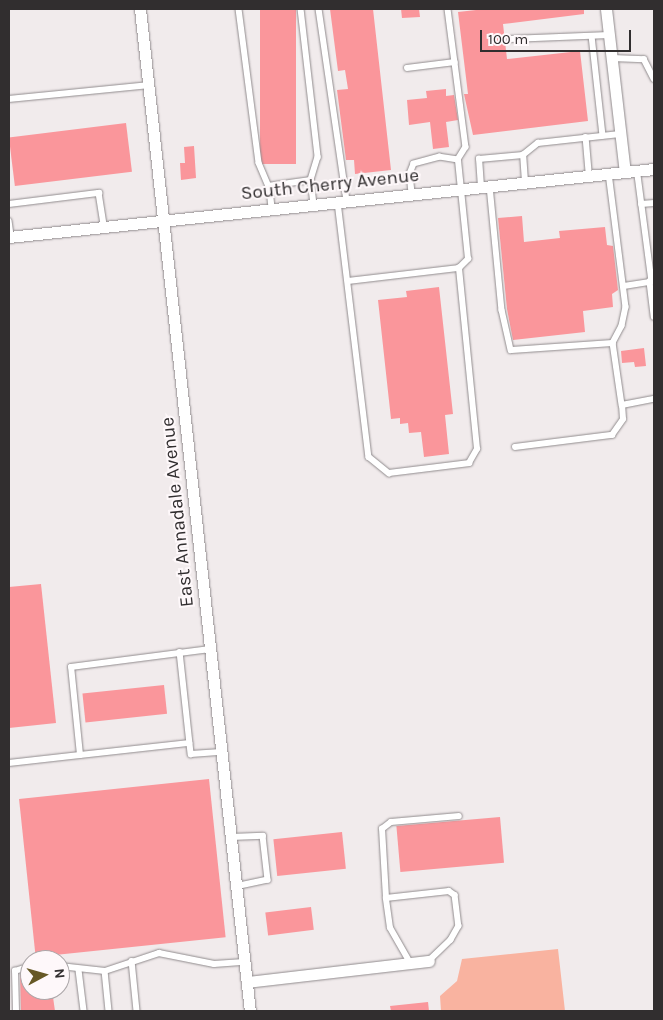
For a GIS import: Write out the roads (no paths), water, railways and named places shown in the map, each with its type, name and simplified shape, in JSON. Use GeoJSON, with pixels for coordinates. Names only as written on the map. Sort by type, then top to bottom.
{"type":"FeatureCollection","features":[{"type":"Feature","properties":{"kind":"street","name":"East Annadale Avenue"},"geometry":{"type":"LineString","coordinates":[[140,9],[250,1011]]}},
{"type":"Feature","properties":{"kind":"street"},"geometry":{"type":"LineString","coordinates":[[606,9],[625,172]]}},
{"type":"Feature","properties":{"kind":"street","name":"South Cherry Avenue"},"geometry":{"type":"LineString","coordinates":[[10,236],[654,169]]}},
{"type":"Feature","properties":{"kind":"street"},"geometry":{"type":"LineString","coordinates":[[247,982],[429,961]]}},
{"type":"Feature","properties":{"kind":"lane"},"geometry":{"type":"LineString","coordinates":[[239,9],[259,163],[268,186],[272,208]]}},
{"type":"Feature","properties":{"kind":"lane"},"geometry":{"type":"LineString","coordinates":[[301,9],[318,157],[311,180],[314,204]]}},
{"type":"Feature","properties":{"kind":"lane"},"geometry":{"type":"LineString","coordinates":[[319,9],[343,201],[348,281],[370,457],[388,473],[469,463],[477,449],[459,268]]}},
{"type":"Feature","properties":{"kind":"lane"},"geometry":{"type":"LineString","coordinates":[[348,281],[459,268],[468,259],[458,160],[466,146],[448,9]]}},
{"type":"Feature","properties":{"kind":"lane"},"geometry":{"type":"LineString","coordinates":[[510,38],[609,35]]}},
{"type":"Feature","properties":{"kind":"lane"},"geometry":{"type":"LineString","coordinates":[[592,36],[603,135]]}},
{"type":"Feature","properties":{"kind":"lane"},"geometry":{"type":"LineString","coordinates":[[612,58],[644,59],[654,79]]}},
{"type":"Feature","properties":{"kind":"lane"},"geometry":{"type":"LineString","coordinates":[[408,68],[455,62]]}},
{"type":"Feature","properties":{"kind":"lane"},"geometry":{"type":"LineString","coordinates":[[9,100],[149,85]]}},
{"type":"Feature","properties":{"kind":"lane"},"geometry":{"type":"LineString","coordinates":[[613,343],[511,350],[502,310],[486,186],[479,159],[523,154],[538,143],[620,134]]}},
{"type":"Feature","properties":{"kind":"lane"},"geometry":{"type":"LineString","coordinates":[[586,137],[589,175]]}},
{"type":"Feature","properties":{"kind":"lane"},"geometry":{"type":"LineString","coordinates":[[523,154],[525,182]]}},
{"type":"Feature","properties":{"kind":"lane"},"geometry":{"type":"LineString","coordinates":[[412,194],[411,167],[425,160],[440,157],[458,160]]}},
{"type":"Feature","properties":{"kind":"lane"},"geometry":{"type":"LineString","coordinates":[[637,170],[652,282],[654,317]]}},
{"type":"Feature","properties":{"kind":"lane"},"geometry":{"type":"LineString","coordinates":[[515,447],[612,435],[623,419],[613,343],[622,326],[626,307],[609,173]]}},
{"type":"Feature","properties":{"kind":"lane"},"geometry":{"type":"LineString","coordinates":[[268,186],[311,180]]}},
{"type":"Feature","properties":{"kind":"lane"},"geometry":{"type":"LineString","coordinates":[[9,204],[99,193],[104,226]]}},
{"type":"Feature","properties":{"kind":"lane"},"geometry":{"type":"LineString","coordinates":[[641,204],[654,203]]}},
{"type":"Feature","properties":{"kind":"lane"},"geometry":{"type":"LineString","coordinates":[[9,221],[10,236]]}},
{"type":"Feature","properties":{"kind":"lane"},"geometry":{"type":"LineString","coordinates":[[624,286],[652,282]]}},
{"type":"Feature","properties":{"kind":"lane"},"geometry":{"type":"LineString","coordinates":[[622,405],[654,399]]}},
{"type":"Feature","properties":{"kind":"lane"},"geometry":{"type":"LineString","coordinates":[[80,755],[71,666],[210,649]]}},
{"type":"Feature","properties":{"kind":"lane"},"geometry":{"type":"LineString","coordinates":[[180,652],[192,756],[222,752]]}},
{"type":"Feature","properties":{"kind":"lane"},"geometry":{"type":"LineString","coordinates":[[9,763],[189,743]]}},
{"type":"Feature","properties":{"kind":"lane"},"geometry":{"type":"LineString","coordinates":[[410,963],[390,928],[386,898],[382,829],[391,822],[459,816]]}},
{"type":"Feature","properties":{"kind":"lane"},"geometry":{"type":"LineString","coordinates":[[231,837],[263,836],[268,880],[236,887]]}},
{"type":"Feature","properties":{"kind":"lane"},"geometry":{"type":"LineString","coordinates":[[386,898],[449,891],[455,895],[459,926],[451,940],[429,961]]}},
{"type":"Feature","properties":{"kind":"lane"},"geometry":{"type":"LineString","coordinates":[[70,968],[105,971],[159,953],[214,964],[244,962]]}},
{"type":"Feature","properties":{"kind":"lane"},"geometry":{"type":"LineString","coordinates":[[132,961],[137,1011]]}},
{"type":"Feature","properties":{"kind":"lane"},"geometry":{"type":"LineString","coordinates":[[16,1011],[14,971],[20,969]]}},
{"type":"Feature","properties":{"kind":"lane"},"geometry":{"type":"LineString","coordinates":[[79,970],[84,1011]]}},
{"type":"Feature","properties":{"kind":"lane"},"geometry":{"type":"LineString","coordinates":[[105,971],[110,1011]]}}]}
